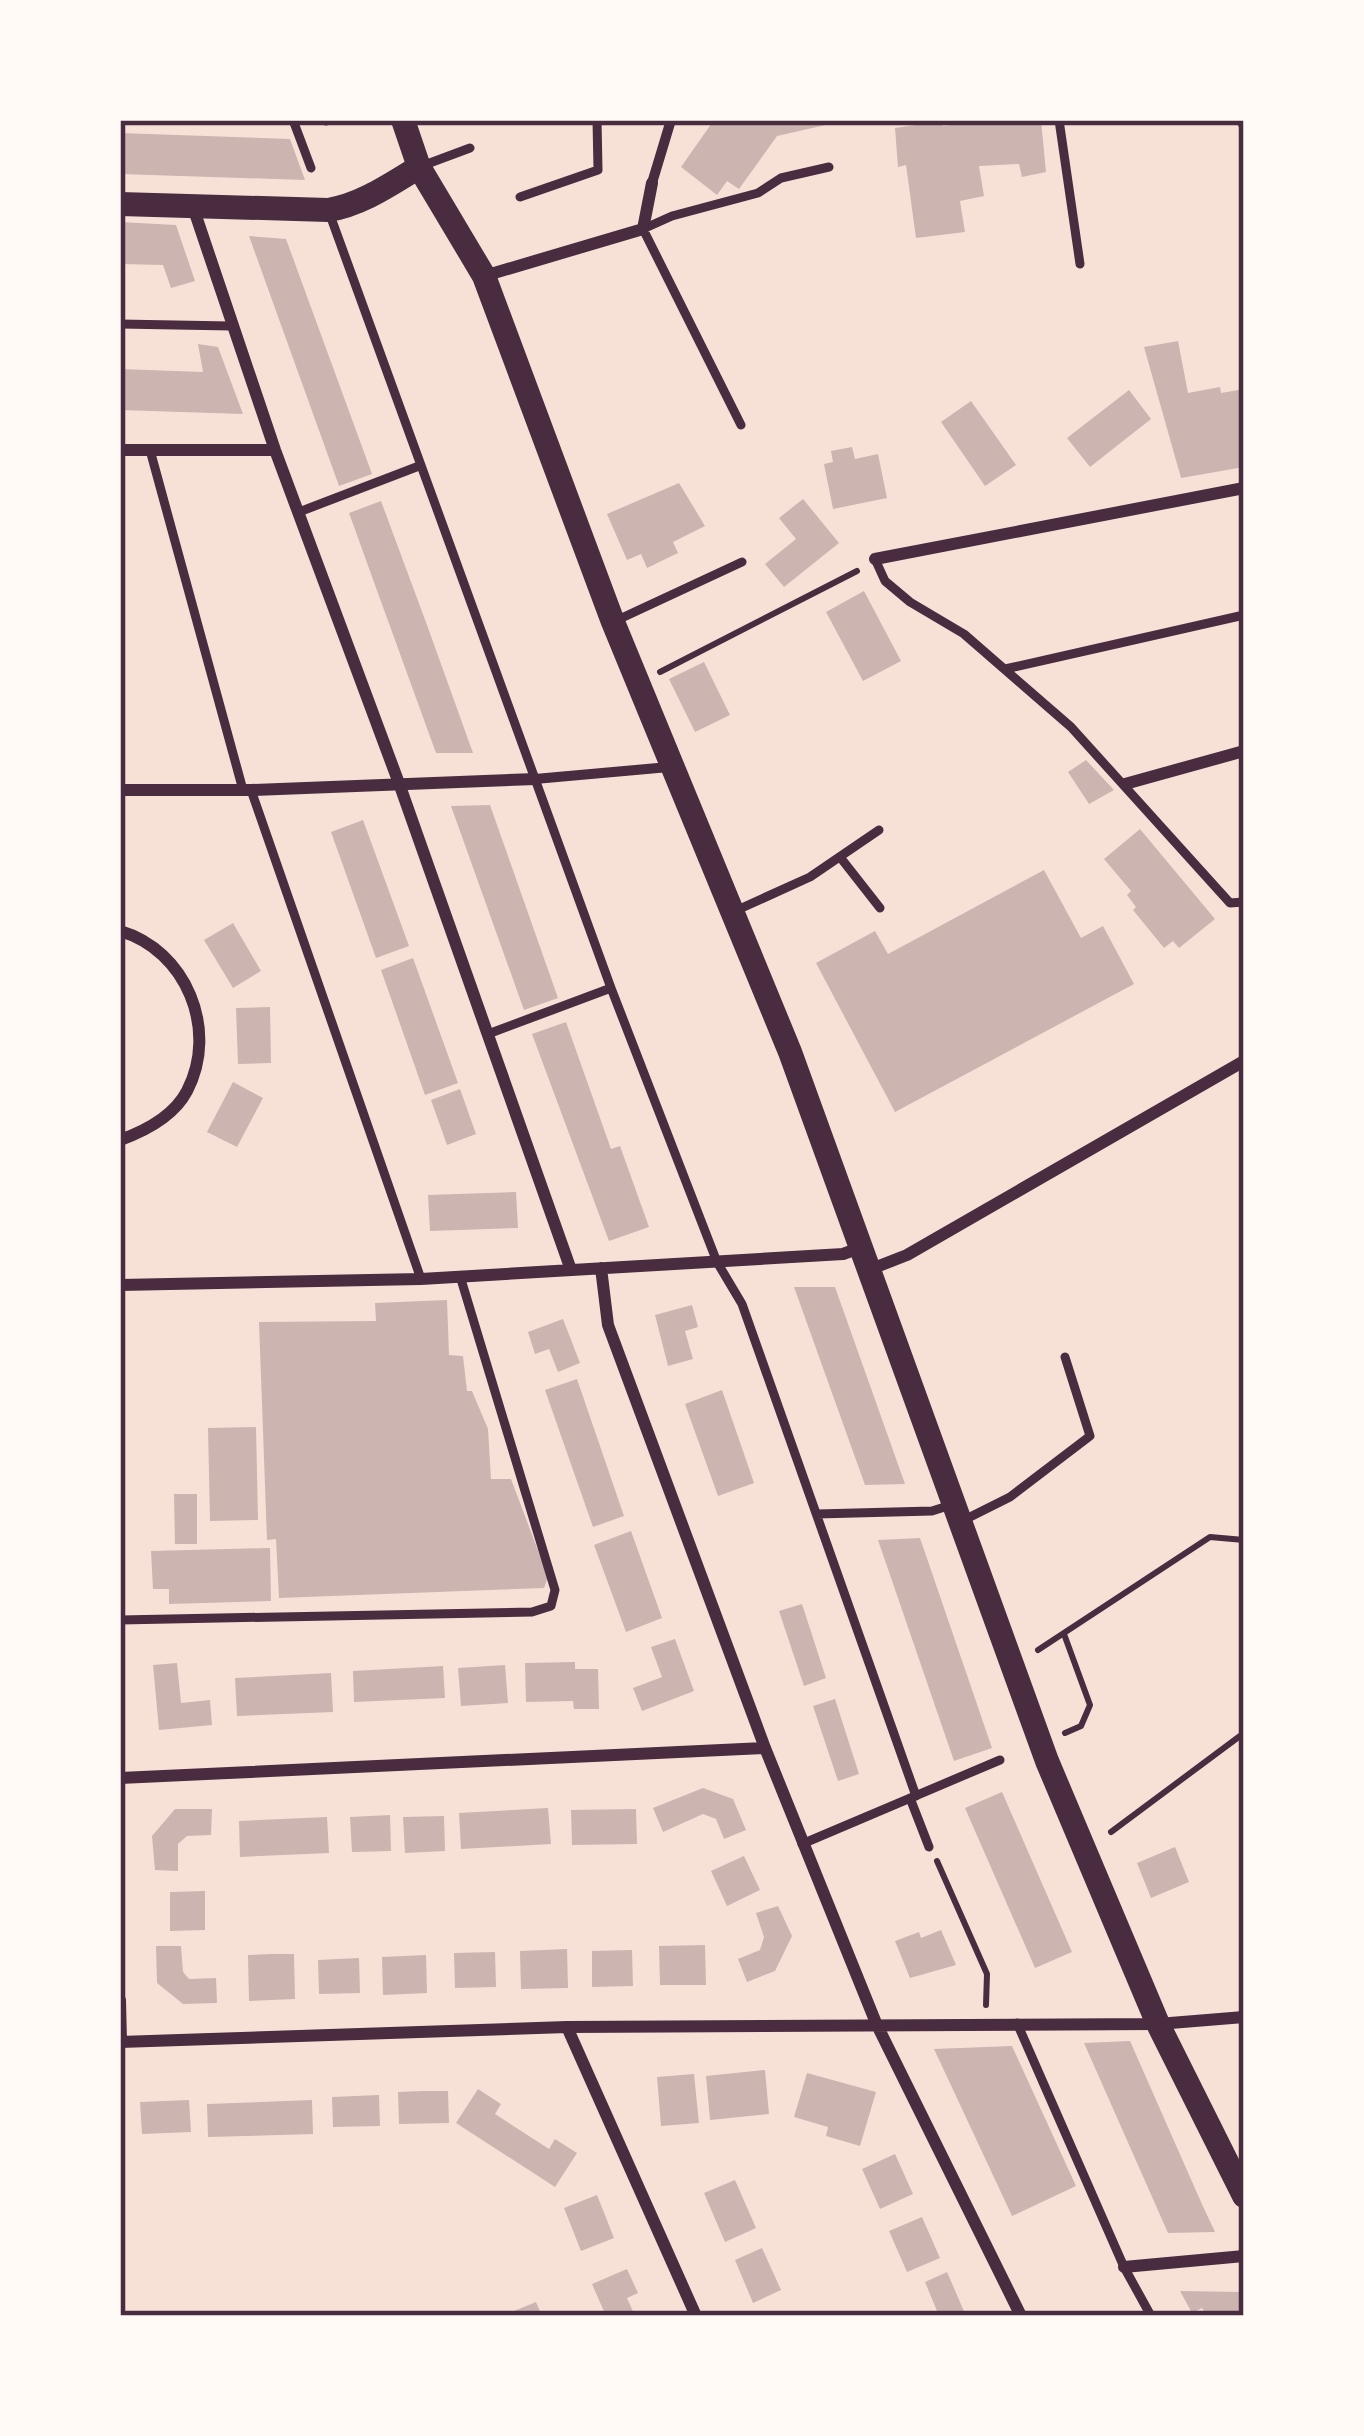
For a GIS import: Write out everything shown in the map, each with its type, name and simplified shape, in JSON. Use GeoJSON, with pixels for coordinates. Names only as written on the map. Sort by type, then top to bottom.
{"type":"FeatureCollection","features":[{"type":"Feature","properties":{"kind":"main road"},"geometry":{"type":"LineString","coordinates":[[403,120],[419,167],[484,276],[613,622],[735,911],[868,1258],[1047,1761],[1158,2024],[1244,2196]]}},
{"type":"Feature","properties":{"kind":"main road"},"geometry":{"type":"LineString","coordinates":[[120,204],[328,210],[343,208],[419,167]]}},
{"type":"Feature","properties":{"kind":"street"},"geometry":{"type":"LineString","coordinates":[[484,276],[643,229],[671,120]]}},
{"type":"Feature","properties":{"kind":"street"},"geometry":{"type":"LineString","coordinates":[[193,207],[275,450],[571,1270]]}},
{"type":"Feature","properties":{"kind":"street"},"geometry":{"type":"LineString","coordinates":[[120,450],[275,450]]}},
{"type":"Feature","properties":{"kind":"street"},"geometry":{"type":"LineString","coordinates":[[875,560],[1244,488]]}},
{"type":"Feature","properties":{"kind":"street"},"geometry":{"type":"LineString","coordinates":[[1125,784],[1244,751]]}},
{"type":"Feature","properties":{"kind":"street"},"geometry":{"type":"LineString","coordinates":[[120,790],[400,786],[675,766]]}},
{"type":"Feature","properties":{"kind":"street"},"geometry":{"type":"LineString","coordinates":[[120,932],[173,964],[199,1017],[198,1055],[187,1093],[165,1117],[120,1140]]}},
{"type":"Feature","properties":{"kind":"street"},"geometry":{"type":"LineString","coordinates":[[120,1285],[421,1279],[843,1254],[868,1258],[907,1255],[1244,1061]]}},
{"type":"Feature","properties":{"kind":"street"},"geometry":{"type":"LineString","coordinates":[[602,1268],[608,1325],[802,1844],[876,2023],[1021,2316]]}},
{"type":"Feature","properties":{"kind":"street"},"geometry":{"type":"LineString","coordinates":[[120,1778],[764,1748]]}},
{"type":"Feature","properties":{"kind":"street"},"geometry":{"type":"LineString","coordinates":[[120,2000],[121,2042],[567,2026],[1158,2024],[1244,2017]]}},
{"type":"Feature","properties":{"kind":"street"},"geometry":{"type":"LineString","coordinates":[[567,2026],[696,2316]]}},
{"type":"Feature","properties":{"kind":"street"},"geometry":{"type":"LineString","coordinates":[[1124,2267],[1244,2256]]}},
{"type":"Feature","properties":{"kind":"lane"},"geometry":{"type":"LineString","coordinates":[[293,120],[310,168]]}},
{"type":"Feature","properties":{"kind":"lane"},"geometry":{"type":"LineString","coordinates":[[520,197],[598,170],[597,120]]}},
{"type":"Feature","properties":{"kind":"lane"},"geometry":{"type":"LineString","coordinates":[[1059,120],[1080,264]]}},
{"type":"Feature","properties":{"kind":"lane"},"geometry":{"type":"LineString","coordinates":[[419,167],[470,148]]}},
{"type":"Feature","properties":{"kind":"lane"},"geometry":{"type":"LineString","coordinates":[[741,425],[643,229],[672,215],[758,193],[781,178],[829,167]]}},
{"type":"Feature","properties":{"kind":"lane"},"geometry":{"type":"LineString","coordinates":[[328,210],[611,988],[717,1262],[742,1304],[929,1847]]}},
{"type":"Feature","properties":{"kind":"lane"},"geometry":{"type":"LineString","coordinates":[[120,324],[231,326]]}},
{"type":"Feature","properties":{"kind":"lane"},"geometry":{"type":"LineString","coordinates":[[150,450],[247,790],[421,1279]]}},
{"type":"Feature","properties":{"kind":"lane"},"geometry":{"type":"LineString","coordinates":[[299,512],[419,466]]}},
{"type":"Feature","properties":{"kind":"lane"},"geometry":{"type":"LineString","coordinates":[[875,560],[885,580],[910,602],[964,634],[1071,727],[1230,903],[1244,902]]}},
{"type":"Feature","properties":{"kind":"lane"},"geometry":{"type":"LineString","coordinates":[[613,622],[742,562]]}},
{"type":"Feature","properties":{"kind":"lane"},"geometry":{"type":"LineString","coordinates":[[1006,670],[1244,615]]}},
{"type":"Feature","properties":{"kind":"lane"},"geometry":{"type":"LineString","coordinates":[[735,911],[810,877],[879,830]]}},
{"type":"Feature","properties":{"kind":"lane"},"geometry":{"type":"LineString","coordinates":[[840,857],[880,908]]}},
{"type":"Feature","properties":{"kind":"lane"},"geometry":{"type":"LineString","coordinates":[[488,1034],[611,988]]}},
{"type":"Feature","properties":{"kind":"lane"},"geometry":{"type":"LineString","coordinates":[[120,1620],[532,1612],[551,1606],[555,1590],[460,1276]]}},
{"type":"Feature","properties":{"kind":"lane"},"geometry":{"type":"LineString","coordinates":[[817,1514],[959,1512],[1010,1497],[1090,1436],[1065,1357]]}},
{"type":"Feature","properties":{"kind":"lane"},"geometry":{"type":"LineString","coordinates":[[802,1844],[1000,1760]]}},
{"type":"Feature","properties":{"kind":"lane"},"geometry":{"type":"LineString","coordinates":[[1017,2023],[1124,2267],[1151,2316]]}},
{"type":"Feature","properties":{"kind":"path"},"geometry":{"type":"LineString","coordinates":[[639,683],[875,560]]}},
{"type":"Feature","properties":{"kind":"path"},"geometry":{"type":"LineString","coordinates":[[1038,1650],[1210,1538],[1244,1540]]}},
{"type":"Feature","properties":{"kind":"path"},"geometry":{"type":"LineString","coordinates":[[1057,1736],[1081,1726],[1090,1705],[1064,1634]]}},
{"type":"Feature","properties":{"kind":"path"},"geometry":{"type":"LineString","coordinates":[[1111,1832],[1244,1732]]}},
{"type":"Feature","properties":{"kind":"path"},"geometry":{"type":"LineString","coordinates":[[929,1847],[987,1974],[986,2023]]}},
{"type":"Feature","properties":{"kind":"building"},"geometry":{"type":"Polygon","coordinates":[[[714,120],[839,122],[777,136],[739,189],[727,181],[717,195],[681,167],[714,120]]]}},
{"type":"Feature","properties":{"kind":"building"},"geometry":{"type":"Polygon","coordinates":[[[1041,120],[1046,172],[1022,177],[1019,164],[979,166],[984,196],[960,201],[965,232],[916,238],[906,165],[898,167],[895,128],[1041,120]]]}},
{"type":"Feature","properties":{"kind":"building"},"geometry":{"type":"Polygon","coordinates":[[[120,133],[290,139],[305,180],[120,174],[120,133]]]}},
{"type":"Feature","properties":{"kind":"building"},"geometry":{"type":"Polygon","coordinates":[[[120,222],[176,225],[195,281],[171,288],[163,265],[120,264],[120,222]]]}},
{"type":"Feature","properties":{"kind":"building"},"geometry":{"type":"Polygon","coordinates":[[[249,236],[286,239],[372,474],[339,486],[249,236]]]}},
{"type":"Feature","properties":{"kind":"building"},"geometry":{"type":"Polygon","coordinates":[[[1178,341],[1188,393],[1220,387],[1221,393],[1244,389],[1244,467],[1181,478],[1144,347],[1178,341]]]}},
{"type":"Feature","properties":{"kind":"building"},"geometry":{"type":"Polygon","coordinates":[[[198,344],[218,347],[243,414],[120,410],[120,369],[203,372],[198,344]]]}},
{"type":"Feature","properties":{"kind":"building"},"geometry":{"type":"Polygon","coordinates":[[[1129,390],[1151,419],[1090,467],[1067,438],[1129,390]]]}},
{"type":"Feature","properties":{"kind":"building"},"geometry":{"type":"Polygon","coordinates":[[[971,401],[1016,465],[985,486],[941,422],[971,401]]]}},
{"type":"Feature","properties":{"kind":"building"},"geometry":{"type":"Polygon","coordinates":[[[852,447],[855,459],[878,454],[887,498],[833,509],[824,464],[833,462],[831,451],[852,447]]]}},
{"type":"Feature","properties":{"kind":"building"},"geometry":{"type":"Polygon","coordinates":[[[679,483],[705,526],[673,542],[678,553],[647,568],[641,554],[627,560],[607,514],[679,483]]]}},
{"type":"Feature","properties":{"kind":"building"},"geometry":{"type":"Polygon","coordinates":[[[803,499],[839,543],[784,587],[765,564],[796,539],[779,518],[803,499]]]}},
{"type":"Feature","properties":{"kind":"building"},"geometry":{"type":"Polygon","coordinates":[[[381,501],[473,753],[436,753],[349,513],[381,501]]]}},
{"type":"Feature","properties":{"kind":"building"},"geometry":{"type":"Polygon","coordinates":[[[864,591],[901,661],[863,681],[826,612],[864,591]]]}},
{"type":"Feature","properties":{"kind":"building"},"geometry":{"type":"Polygon","coordinates":[[[704,662],[730,715],[695,732],[669,679],[704,662]]]}},
{"type":"Feature","properties":{"kind":"building"},"geometry":{"type":"Polygon","coordinates":[[[1086,760],[1114,790],[1089,804],[1068,772],[1086,760]]]}},
{"type":"Feature","properties":{"kind":"building"},"geometry":{"type":"Polygon","coordinates":[[[490,805],[558,998],[524,1010],[451,806],[490,805]]]}},
{"type":"Feature","properties":{"kind":"building"},"geometry":{"type":"Polygon","coordinates":[[[363,820],[409,946],[376,958],[331,832],[363,820]]]}},
{"type":"Feature","properties":{"kind":"building"},"geometry":{"type":"Polygon","coordinates":[[[1140,829],[1215,919],[1179,948],[1173,941],[1164,948],[1133,910],[1136,907],[1127,895],[1131,891],[1104,859],[1140,829]]]}},
{"type":"Feature","properties":{"kind":"building"},"geometry":{"type":"Polygon","coordinates":[[[1044,870],[1081,938],[1103,926],[1134,984],[895,1112],[816,963],[875,931],[888,954],[1044,870]]]}},
{"type":"Feature","properties":{"kind":"building"},"geometry":{"type":"Polygon","coordinates":[[[233,923],[261,971],[233,988],[204,940],[233,923]]]}},
{"type":"Feature","properties":{"kind":"building"},"geometry":{"type":"Polygon","coordinates":[[[413,958],[458,1083],[425,1095],[381,970],[413,958]]]}},
{"type":"Feature","properties":{"kind":"building"},"geometry":{"type":"Polygon","coordinates":[[[270,1007],[271,1063],[238,1064],[236,1008],[270,1007]]]}},
{"type":"Feature","properties":{"kind":"building"},"geometry":{"type":"Polygon","coordinates":[[[566,1022],[611,1149],[620,1146],[649,1227],[609,1241],[532,1034],[566,1022]]]}},
{"type":"Feature","properties":{"kind":"building"},"geometry":{"type":"Polygon","coordinates":[[[233,1082],[263,1098],[237,1147],[207,1132],[233,1082]]]}},
{"type":"Feature","properties":{"kind":"building"},"geometry":{"type":"Polygon","coordinates":[[[460,1089],[476,1134],[447,1145],[431,1100],[460,1089]]]}},
{"type":"Feature","properties":{"kind":"building"},"geometry":{"type":"Polygon","coordinates":[[[516,1192],[518,1228],[430,1231],[428,1195],[516,1192]]]}},
{"type":"Feature","properties":{"kind":"building"},"geometry":{"type":"Polygon","coordinates":[[[794,1287],[835,1287],[905,1484],[865,1485],[794,1287]]]}},
{"type":"Feature","properties":{"kind":"building"},"geometry":{"type":"Polygon","coordinates":[[[447,1300],[449,1355],[463,1356],[467,1391],[472,1391],[488,1429],[491,1479],[511,1479],[548,1577],[544,1588],[279,1598],[276,1539],[267,1540],[259,1322],[376,1321],[375,1303],[447,1300]]]}},
{"type":"Feature","properties":{"kind":"building"},"geometry":{"type":"Polygon","coordinates":[[[692,1305],[698,1327],[685,1331],[693,1359],[668,1366],[655,1315],[692,1305]]]}},
{"type":"Feature","properties":{"kind":"building"},"geometry":{"type":"Polygon","coordinates":[[[563,1319],[580,1363],[558,1372],[549,1349],[535,1354],[528,1332],[563,1319]]]}},
{"type":"Feature","properties":{"kind":"building"},"geometry":{"type":"Polygon","coordinates":[[[577,1379],[624,1516],[593,1527],[545,1390],[577,1379]]]}},
{"type":"Feature","properties":{"kind":"building"},"geometry":{"type":"Polygon","coordinates":[[[722,1390],[754,1483],[718,1496],[685,1404],[722,1390]]]}},
{"type":"Feature","properties":{"kind":"building"},"geometry":{"type":"Polygon","coordinates":[[[256,1427],[258,1520],[210,1521],[208,1428],[256,1427]]]}},
{"type":"Feature","properties":{"kind":"building"},"geometry":{"type":"Polygon","coordinates":[[[174,1494],[197,1494],[197,1544],[175,1544],[174,1494]]]}},
{"type":"Feature","properties":{"kind":"building"},"geometry":{"type":"Polygon","coordinates":[[[631,1531],[662,1618],[626,1632],[594,1545],[631,1531]]]}},
{"type":"Feature","properties":{"kind":"building"},"geometry":{"type":"Polygon","coordinates":[[[920,1538],[992,1748],[954,1761],[878,1540],[920,1538]]]}},
{"type":"Feature","properties":{"kind":"building"},"geometry":{"type":"Polygon","coordinates":[[[270,1548],[271,1601],[169,1604],[169,1589],[153,1589],[151,1551],[270,1548]]]}},
{"type":"Feature","properties":{"kind":"building"},"geometry":{"type":"Polygon","coordinates":[[[802,1604],[826,1678],[804,1686],[779,1611],[802,1604]]]}},
{"type":"Feature","properties":{"kind":"building"},"geometry":{"type":"Polygon","coordinates":[[[675,1639],[694,1691],[642,1711],[633,1688],[662,1677],[651,1647],[675,1639]]]}},
{"type":"Feature","properties":{"kind":"building"},"geometry":{"type":"Polygon","coordinates":[[[575,1662],[575,1669],[598,1669],[599,1709],[574,1709],[573,1701],[526,1702],[525,1663],[575,1662]]]}},
{"type":"Feature","properties":{"kind":"building"},"geometry":{"type":"Polygon","coordinates":[[[177,1663],[181,1703],[210,1700],[212,1725],[159,1730],[153,1665],[177,1663]]]}},
{"type":"Feature","properties":{"kind":"building"},"geometry":{"type":"Polygon","coordinates":[[[505,1665],[508,1703],[461,1706],[458,1668],[505,1665]]]}},
{"type":"Feature","properties":{"kind":"building"},"geometry":{"type":"Polygon","coordinates":[[[443,1666],[445,1698],[354,1702],[353,1671],[443,1666]]]}},
{"type":"Feature","properties":{"kind":"building"},"geometry":{"type":"Polygon","coordinates":[[[331,1673],[333,1712],[237,1716],[235,1678],[331,1673]]]}},
{"type":"Feature","properties":{"kind":"building"},"geometry":{"type":"Polygon","coordinates":[[[835,1699],[859,1774],[838,1781],[813,1706],[835,1699]]]}},
{"type":"Feature","properties":{"kind":"building"},"geometry":{"type":"Polygon","coordinates":[[[703,1788],[733,1799],[746,1830],[724,1839],[716,1819],[703,1814],[663,1832],[653,1808],[703,1788]]]}},
{"type":"Feature","properties":{"kind":"building"},"geometry":{"type":"Polygon","coordinates":[[[1002,1792],[1072,1952],[1035,1968],[965,1808],[1002,1792]]]}},
{"type":"Feature","properties":{"kind":"building"},"geometry":{"type":"Polygon","coordinates":[[[548,1808],[551,1844],[461,1849],[459,1813],[548,1808]]]}},
{"type":"Feature","properties":{"kind":"building"},"geometry":{"type":"Polygon","coordinates":[[[175,1809],[212,1809],[211,1835],[187,1836],[178,1844],[178,1871],[155,1870],[152,1836],[175,1809]]]}},
{"type":"Feature","properties":{"kind":"building"},"geometry":{"type":"Polygon","coordinates":[[[636,1809],[637,1844],[572,1845],[571,1810],[636,1809]]]}},
{"type":"Feature","properties":{"kind":"building"},"geometry":{"type":"Polygon","coordinates":[[[390,1815],[391,1851],[352,1852],[350,1817],[390,1815]]]}},
{"type":"Feature","properties":{"kind":"building"},"geometry":{"type":"Polygon","coordinates":[[[444,1816],[445,1851],[405,1853],[403,1817],[444,1816]]]}},
{"type":"Feature","properties":{"kind":"building"},"geometry":{"type":"Polygon","coordinates":[[[327,1817],[329,1853],[240,1857],[239,1821],[327,1817]]]}},
{"type":"Feature","properties":{"kind":"building"},"geometry":{"type":"Polygon","coordinates":[[[1175,1847],[1189,1882],[1151,1898],[1137,1863],[1175,1847]]]}},
{"type":"Feature","properties":{"kind":"building"},"geometry":{"type":"Polygon","coordinates":[[[744,1856],[760,1890],[727,1906],[711,1871],[744,1856]]]}},
{"type":"Feature","properties":{"kind":"building"},"geometry":{"type":"Polygon","coordinates":[[[205,1891],[205,1930],[170,1931],[170,1892],[205,1891]]]}},
{"type":"Feature","properties":{"kind":"building"},"geometry":{"type":"Polygon","coordinates":[[[778,1906],[792,1936],[775,1971],[747,1982],[738,1959],[760,1950],[764,1937],[756,1913],[778,1906]]]}},
{"type":"Feature","properties":{"kind":"building"},"geometry":{"type":"Polygon","coordinates":[[[941,1930],[956,1965],[910,1978],[895,1941],[941,1930]]]}},
{"type":"Feature","properties":{"kind":"building"},"geometry":{"type":"Polygon","coordinates":[[[705,1945],[706,1985],[660,1985],[659,1946],[705,1945]]]}},
{"type":"Feature","properties":{"kind":"building"},"geometry":{"type":"Polygon","coordinates":[[[156,1946],[181,1946],[183,1972],[189,1979],[216,1978],[217,2003],[183,2004],[157,1983],[156,1946]]]}},
{"type":"Feature","properties":{"kind":"building"},"geometry":{"type":"Polygon","coordinates":[[[567,1949],[568,1988],[521,1989],[520,1951],[567,1949]]]}},
{"type":"Feature","properties":{"kind":"building"},"geometry":{"type":"Polygon","coordinates":[[[632,1950],[633,1986],[592,1987],[592,1951],[632,1950]]]}},
{"type":"Feature","properties":{"kind":"building"},"geometry":{"type":"Polygon","coordinates":[[[495,1952],[496,1987],[455,1988],[454,1953],[495,1952]]]}},
{"type":"Feature","properties":{"kind":"building"},"geometry":{"type":"Polygon","coordinates":[[[294,1954],[295,1999],[249,2001],[248,1955],[294,1954]]]}},
{"type":"Feature","properties":{"kind":"building"},"geometry":{"type":"Polygon","coordinates":[[[426,1955],[427,1993],[383,1995],[382,1957],[426,1955]]]}},
{"type":"Feature","properties":{"kind":"building"},"geometry":{"type":"Polygon","coordinates":[[[359,1958],[360,1993],[319,1994],[318,1960],[359,1958]]]}},
{"type":"Feature","properties":{"kind":"building"},"geometry":{"type":"Polygon","coordinates":[[[1130,2041],[1215,2232],[1168,2233],[1084,2043],[1130,2041]]]}},
{"type":"Feature","properties":{"kind":"building"},"geometry":{"type":"Polygon","coordinates":[[[1012,2046],[1076,2186],[1012,2216],[934,2049],[1012,2046]]]}},
{"type":"Feature","properties":{"kind":"building"},"geometry":{"type":"Polygon","coordinates":[[[765,2070],[769,2114],[710,2120],[706,2076],[765,2070]]]}},
{"type":"Feature","properties":{"kind":"building"},"geometry":{"type":"Polygon","coordinates":[[[807,2073],[876,2092],[860,2146],[826,2136],[828,2127],[794,2117],[807,2073]]]}},
{"type":"Feature","properties":{"kind":"building"},"geometry":{"type":"Polygon","coordinates":[[[694,2074],[699,2123],[661,2126],[657,2077],[694,2074]]]}},
{"type":"Feature","properties":{"kind":"building"},"geometry":{"type":"Polygon","coordinates":[[[478,2089],[501,2104],[495,2114],[549,2149],[555,2139],[577,2153],[555,2187],[456,2123],[478,2089]]]}},
{"type":"Feature","properties":{"kind":"building"},"geometry":{"type":"Polygon","coordinates":[[[448,2091],[449,2123],[399,2124],[398,2092],[448,2091]]]}},
{"type":"Feature","properties":{"kind":"building"},"geometry":{"type":"Polygon","coordinates":[[[379,2095],[380,2126],[333,2127],[332,2097],[379,2095]]]}},
{"type":"Feature","properties":{"kind":"building"},"geometry":{"type":"Polygon","coordinates":[[[189,2100],[191,2132],[142,2134],[140,2102],[189,2100]]]}},
{"type":"Feature","properties":{"kind":"building"},"geometry":{"type":"Polygon","coordinates":[[[312,2100],[313,2134],[208,2137],[207,2104],[312,2100]]]}},
{"type":"Feature","properties":{"kind":"building"},"geometry":{"type":"Polygon","coordinates":[[[895,2154],[913,2194],[880,2209],[862,2169],[895,2154]]]}},
{"type":"Feature","properties":{"kind":"building"},"geometry":{"type":"Polygon","coordinates":[[[735,2180],[756,2228],[725,2242],[704,2193],[735,2180]]]}},
{"type":"Feature","properties":{"kind":"building"},"geometry":{"type":"Polygon","coordinates":[[[597,2195],[614,2238],[581,2251],[564,2208],[597,2195]]]}},
{"type":"Feature","properties":{"kind":"building"},"geometry":{"type":"Polygon","coordinates":[[[922,2217],[940,2258],[907,2272],[889,2231],[922,2217]]]}},
{"type":"Feature","properties":{"kind":"building"},"geometry":{"type":"Polygon","coordinates":[[[762,2248],[781,2290],[753,2303],[735,2260],[762,2248]]]}},
{"type":"Feature","properties":{"kind":"building"},"geometry":{"type":"Polygon","coordinates":[[[627,2269],[638,2293],[627,2298],[635,2316],[606,2316],[592,2284],[627,2269]]]}},
{"type":"Feature","properties":{"kind":"building"},"geometry":{"type":"Polygon","coordinates":[[[947,2272],[966,2316],[939,2316],[925,2282],[947,2272]]]}},
{"type":"Feature","properties":{"kind":"building"},"geometry":{"type":"Polygon","coordinates":[[[1180,2291],[1241,2292],[1244,2316],[1207,2316],[1202,2308],[1192,2313],[1180,2291]]]}},
{"type":"Feature","properties":{"kind":"building"},"geometry":{"type":"Polygon","coordinates":[[[536,2302],[542,2316],[502,2316],[536,2302]]]}}]}
